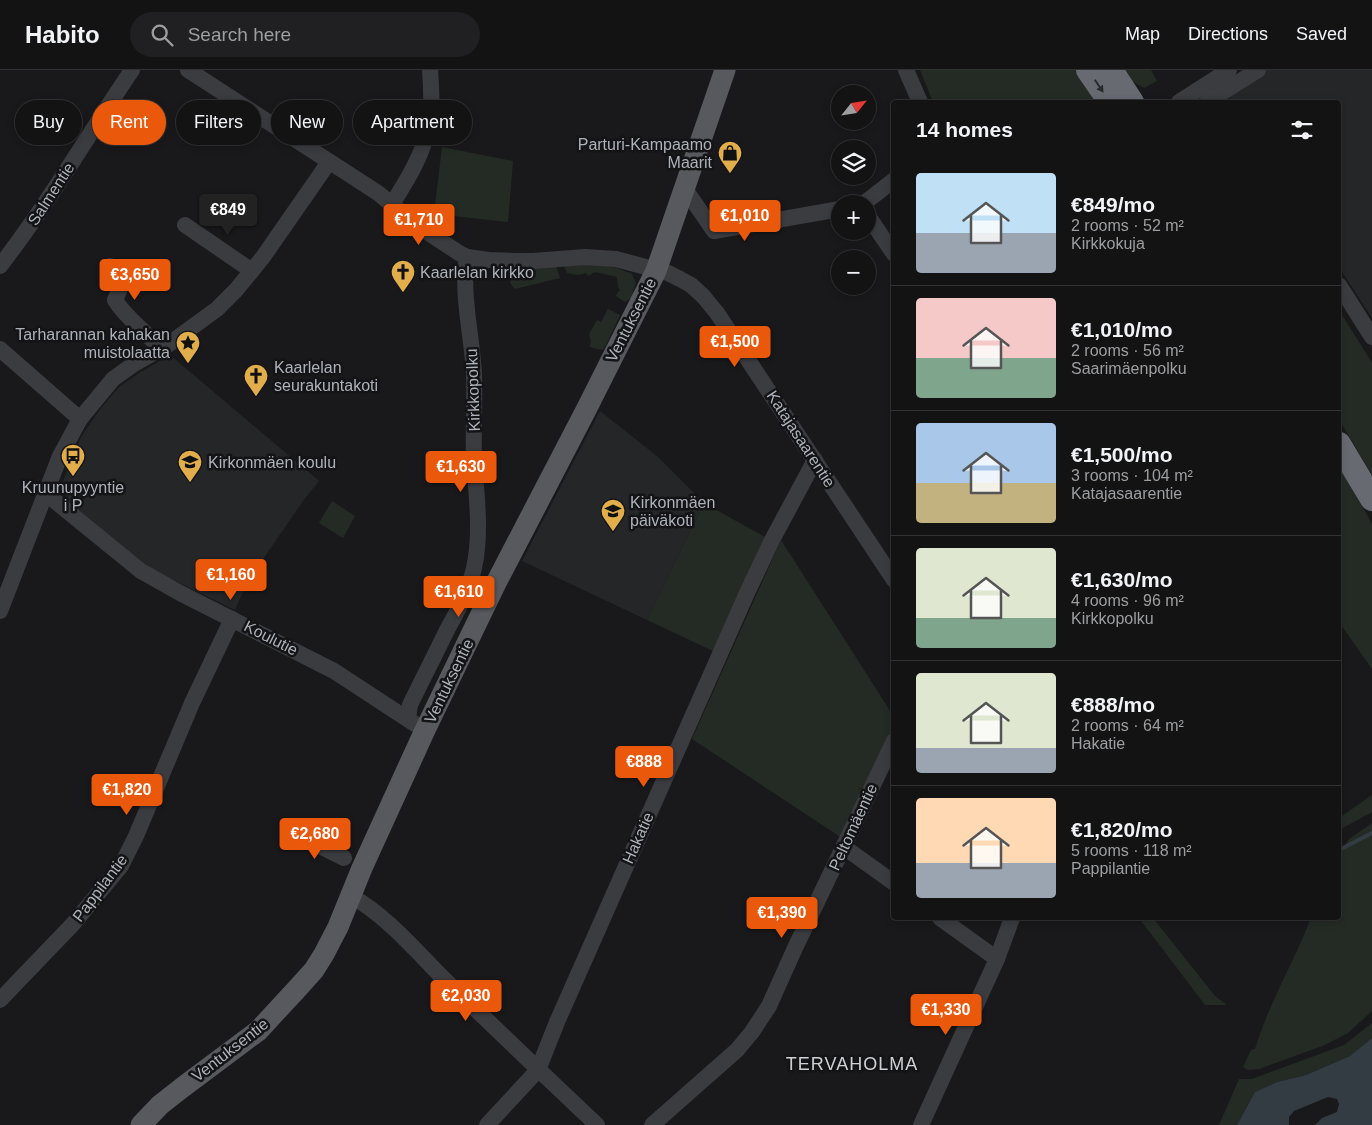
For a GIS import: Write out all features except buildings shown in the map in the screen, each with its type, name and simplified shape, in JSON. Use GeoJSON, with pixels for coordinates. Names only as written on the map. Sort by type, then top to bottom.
{"type":"FeatureCollection","features":[{"type":"Feature","properties":{"kind":"highway"},"geometry":{"type":"LineString","coordinates":[[1088,70],[1109,100]]}},
{"type":"Feature","properties":{"kind":"highway"},"geometry":{"type":"LineString","coordinates":[[1111,70],[1131,100]]}},
{"type":"Feature","properties":{"kind":"highway"},"geometry":{"type":"LineString","coordinates":[[1341,447],[1372,499]]}},
{"type":"Feature","properties":{"kind":"main road","name":"Ventuksentie"},"geometry":{"type":"LineString","coordinates":[[141,1125],[160,1105],[258,1031],[319,962],[338,928],[417,724],[496,583],[656,271],[725,70]]}},
{"type":"Feature","properties":{"kind":"street","name":"Salmentie"},"geometry":{"type":"LineString","coordinates":[[0,266],[46,202],[132,70]]}},
{"type":"Feature","properties":{"kind":"street"},"geometry":{"type":"LineString","coordinates":[[188,70],[330,162],[392,204],[418,226],[459,253],[467,256]]}},
{"type":"Feature","properties":{"kind":"street"},"geometry":{"type":"LineString","coordinates":[[392,204],[417,161],[428,130],[431,99],[430,70]]}},
{"type":"Feature","properties":{"kind":"street"},"geometry":{"type":"LineString","coordinates":[[906,70],[919,100]]}},
{"type":"Feature","properties":{"kind":"street"},"geometry":{"type":"LineString","coordinates":[[1215,95],[1229,70]]}},
{"type":"Feature","properties":{"kind":"street"},"geometry":{"type":"LineString","coordinates":[[1189,100],[1215,95],[1258,70]]}},
{"type":"Feature","properties":{"kind":"street"},"geometry":{"type":"LineString","coordinates":[[0,611],[60,456],[80,418],[113,379],[218,309],[252,271],[330,162]]}},
{"type":"Feature","properties":{"kind":"street"},"geometry":{"type":"LineString","coordinates":[[875,195],[891,182]]}},
{"type":"Feature","properties":{"kind":"street"},"geometry":{"type":"LineString","coordinates":[[685,189],[714,232],[831,211]]}},
{"type":"Feature","properties":{"kind":"street"},"geometry":{"type":"LineString","coordinates":[[185,225],[252,271]]}},
{"type":"Feature","properties":{"kind":"street"},"geometry":{"type":"LineString","coordinates":[[876,228],[891,250]]}},
{"type":"Feature","properties":{"kind":"street","name":"Katajasaarentie"},"geometry":{"type":"LineString","coordinates":[[467,256],[513,261],[585,257],[616,259],[668,273],[691,285],[703,296],[733,337],[891,576]]}},
{"type":"Feature","properties":{"kind":"street","name":"Kirkkopolku"},"geometry":{"type":"LineString","coordinates":[[417,724],[410,705],[466,594],[474,569],[477,551],[477,495],[474,455],[475,394],[465,287],[467,256]]}},
{"type":"Feature","properties":{"kind":"street"},"geometry":{"type":"LineString","coordinates":[[110,266],[121,277],[122,282],[115,300],[119,307],[152,338],[160,349]]}},
{"type":"Feature","properties":{"kind":"street"},"geometry":{"type":"LineString","coordinates":[[1341,288],[1372,337]]}},
{"type":"Feature","properties":{"kind":"street"},"geometry":{"type":"LineString","coordinates":[[0,349],[80,418]]}},
{"type":"Feature","properties":{"kind":"street","name":"Hakatie"},"geometry":{"type":"LineString","coordinates":[[487,1125],[538,1070],[557,1022],[747,593],[772,540],[814,460]]}},
{"type":"Feature","properties":{"kind":"street","name":"Koulutie"},"geometry":{"type":"LineString","coordinates":[[45,493],[141,571],[180,593],[334,670],[417,724]]}},
{"type":"Feature","properties":{"kind":"street","name":"Pappilantie"},"geometry":{"type":"LineString","coordinates":[[0,1000],[73,924],[121,866],[136,836],[192,703],[232,619]]}},
{"type":"Feature","properties":{"kind":"street","name":"Peltomäentie"},"geometry":{"type":"LineString","coordinates":[[652,1125],[737,1050],[752,1032],[769,1006],[794,948],[891,747]]}},
{"type":"Feature","properties":{"kind":"street"},"geometry":{"type":"LineString","coordinates":[[298,835],[344,858]]}},
{"type":"Feature","properties":{"kind":"street"},"geometry":{"type":"LineString","coordinates":[[844,847],[891,881]]}},
{"type":"Feature","properties":{"kind":"street"},"geometry":{"type":"LineString","coordinates":[[351,896],[368,907],[395,931],[597,1125]]}},
{"type":"Feature","properties":{"kind":"street"},"geometry":{"type":"LineString","coordinates":[[943,920],[997,959]]}},
{"type":"Feature","properties":{"kind":"street"},"geometry":{"type":"LineString","coordinates":[[920,1125],[997,959],[1011,920]]}},
{"type":"Feature","properties":{"kind":"shaded area"},"geometry":{"type":"Polygon","coordinates":[[[920,70],[1076,70],[1097,100],[932,100],[920,70]]]}},
{"type":"Feature","properties":{"kind":"shaded area"},"geometry":{"type":"Polygon","coordinates":[[[1124,70],[1151,70],[1157,81],[1144,88],[1132,81],[1124,70]]]}},
{"type":"Feature","properties":{"kind":"shaded area"},"geometry":{"type":"Polygon","coordinates":[[[1266,70],[1372,70],[1372,318],[1341,270],[1341,100],[1230,100],[1227,96],[1266,70]]]}},
{"type":"Feature","properties":{"kind":"shaded area"},"geometry":{"type":"Polygon","coordinates":[[[442,147],[513,161],[508,222],[434,214],[442,147]]]}},
{"type":"Feature","properties":{"kind":"shaded area"},"geometry":{"type":"Polygon","coordinates":[[[599,264],[632,274],[636,283],[633,291],[634,296],[625,302],[616,296],[620,290],[617,277],[595,272],[588,276],[586,273],[578,275],[567,273],[564,266],[599,264]]]}},
{"type":"Feature","properties":{"kind":"shaded area"},"geometry":{"type":"Polygon","coordinates":[[[556,266],[560,278],[515,289],[507,272],[510,269],[556,266]]]}},
{"type":"Feature","properties":{"kind":"shaded area"},"geometry":{"type":"Polygon","coordinates":[[[608,309],[620,315],[604,349],[590,347],[589,334],[597,320],[601,322],[608,309]]]}},
{"type":"Feature","properties":{"kind":"shaded area"},"geometry":{"type":"Polygon","coordinates":[[[1341,313],[1372,363],[1372,475],[1341,422],[1341,313]]]}},
{"type":"Feature","properties":{"kind":"shaded area","name":"Kirkonmäen koulu"},"geometry":{"type":"Polygon","coordinates":[[[170,355],[319,481],[261,562],[235,610],[153,570],[68,502],[61,486],[81,437],[101,408],[119,387],[170,355]]]}},
{"type":"Feature","properties":{"kind":"shaded area","name":"Kirkonmäen päiväkoti"},"geometry":{"type":"Polygon","coordinates":[[[600,411],[658,457],[704,503],[647,620],[522,561],[600,411]]]}},
{"type":"Feature","properties":{"kind":"shaded area"},"geometry":{"type":"Polygon","coordinates":[[[1341,470],[1372,524],[1372,669],[1341,625],[1341,470]]]}},
{"type":"Feature","properties":{"kind":"shaded area"},"geometry":{"type":"Polygon","coordinates":[[[332,501],[355,516],[343,538],[319,523],[332,501]]]}},
{"type":"Feature","properties":{"kind":"shaded area"},"geometry":{"type":"Polygon","coordinates":[[[704,503],[765,537],[713,651],[647,620],[704,503]]]}},
{"type":"Feature","properties":{"kind":"shaded area"},"geometry":{"type":"Polygon","coordinates":[[[781,540],[891,712],[891,734],[842,838],[692,739],[781,540]]]}},
{"type":"Feature","properties":{"kind":"shaded area"},"geometry":{"type":"Polygon","coordinates":[[[1372,795],[1372,812],[1341,829],[1341,817],[1372,795]]]}},
{"type":"Feature","properties":{"kind":"shaded area"},"geometry":{"type":"Polygon","coordinates":[[[1372,823],[1372,1011],[1348,1033],[1325,1045],[1259,1069],[1248,1070],[1243,1067],[1251,1050],[1255,1049],[1267,1015],[1310,920],[1341,920],[1341,852],[1349,839],[1372,823]]]}},
{"type":"Feature","properties":{"kind":"shaded area"},"geometry":{"type":"Polygon","coordinates":[[[1141,920],[1155,920],[1215,996],[1227,1005],[1205,1005],[1141,920]]]}},
{"type":"Feature","properties":{"kind":"shaded area"},"geometry":{"type":"Polygon","coordinates":[[[1372,1023],[1372,1038],[1350,1056],[1306,1075],[1277,1082],[1255,1092],[1237,1125],[1219,1125],[1239,1079],[1252,1079],[1344,1045],[1372,1023]]]}},
{"type":"Feature","properties":{"kind":"shaded area"},"geometry":{"type":"Polygon","coordinates":[[[1372,1038],[1372,1125],[1315,1125],[1322,1118],[1337,1112],[1339,1104],[1337,1099],[1328,1097],[1294,1111],[1289,1117],[1289,1125],[1237,1125],[1255,1092],[1277,1082],[1306,1075],[1350,1056],[1372,1038]]]}},
{"type":"Feature","properties":{"kind":"waterway"},"geometry":{"type":"LineString","coordinates":[[1341,849],[1372,833]]}},
{"type":"Feature","properties":{"kind":"place","name":"Parturi-Kampaamo Maarit"},"geometry":{"type":"Point","coordinates":[730,174]}},
{"type":"Feature","properties":{"kind":"place","name":"Kaarlelan kirkko"},"geometry":{"type":"Point","coordinates":[403,293]}},
{"type":"Feature","properties":{"kind":"place","name":"Tarharannan kahakan muistolaatta"},"geometry":{"type":"Point","coordinates":[188,364]}},
{"type":"Feature","properties":{"kind":"place","name":"Kaarlelan seurakuntakoti"},"geometry":{"type":"Point","coordinates":[256,397]}},
{"type":"Feature","properties":{"kind":"place","name":"Kruunupyyntie i P"},"geometry":{"type":"Point","coordinates":[73,477]}},
{"type":"Feature","properties":{"kind":"place","name":"Kirkonmäen koulu"},"geometry":{"type":"Point","coordinates":[190,483]}},
{"type":"Feature","properties":{"kind":"place","name":"Kirkonmäen päiväkoti"},"geometry":{"type":"Point","coordinates":[613,532]}},
{"type":"Feature","properties":{"kind":"district","name":"TERVAHOLMA"},"geometry":{"type":"Point","coordinates":[852,1064]}}]}
